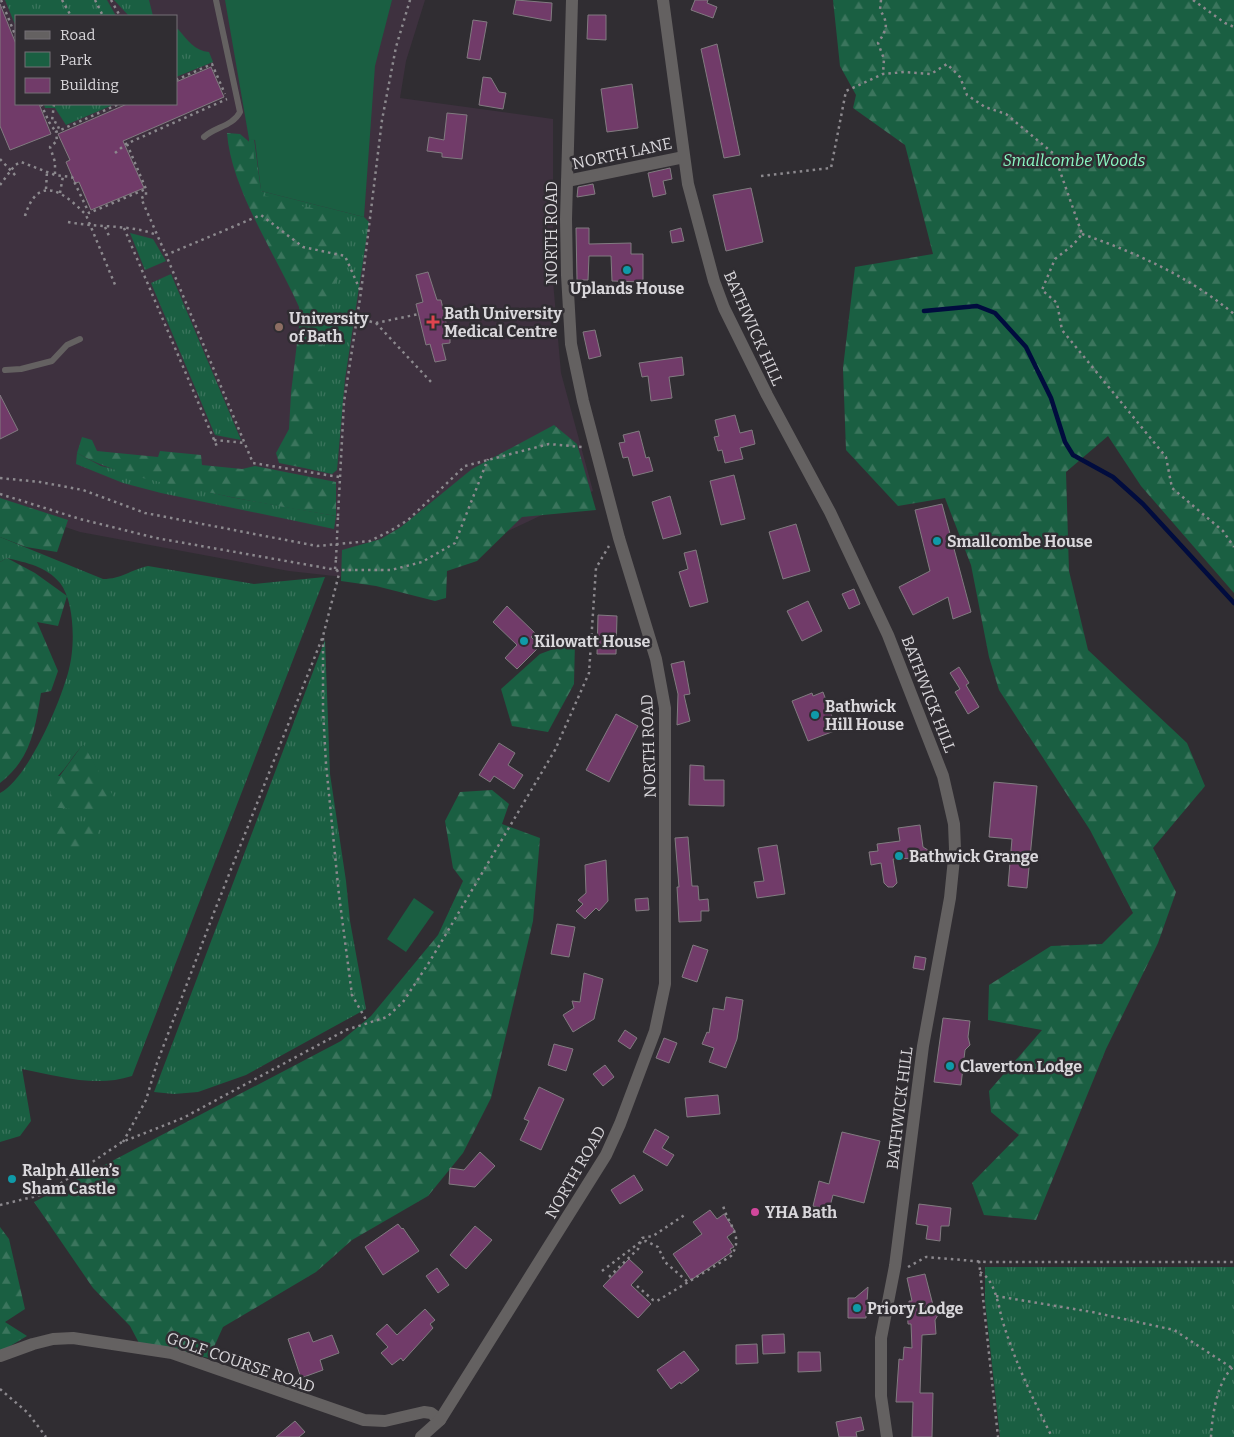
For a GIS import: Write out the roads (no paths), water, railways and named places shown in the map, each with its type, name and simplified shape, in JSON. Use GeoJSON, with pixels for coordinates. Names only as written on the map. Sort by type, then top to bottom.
{"type":"FeatureCollection","features":[{"type":"Feature","properties":{"kind":"street","name":"NORTH ROAD"},"geometry":{"type":"LineString","coordinates":[[421,1437],[440,1420],[606,1155],[626,1109],[661,1008],[666,956],[665,708],[656,659],[619,538],[571,344],[566,275],[572,0]]}},
{"type":"Feature","properties":{"kind":"street","name":"BATHWICK HILL"},"geometry":{"type":"LineString","coordinates":[[663,0],[688,184],[700,232],[724,308],[766,395],[830,512],[888,635],[944,776],[951,808],[955,849],[950,898],[923,1046],[895,1266],[887,1302],[879,1361],[880,1396],[887,1437]]}},
{"type":"Feature","properties":{"kind":"street","name":"NORTH LANE"},"geometry":{"type":"LineString","coordinates":[[567,182],[684,157]]}},
{"type":"Feature","properties":{"kind":"street","name":"GOLF COURSE ROAD"},"geometry":{"type":"LineString","coordinates":[[0,1356],[54,1339],[73,1338],[172,1352],[364,1420],[385,1421],[424,1412],[432,1413],[440,1420]]}},
{"type":"Feature","properties":{"kind":"lane"},"geometry":{"type":"LineString","coordinates":[[204,138],[209,132],[237,118],[240,112],[216,0]]}},
{"type":"Feature","properties":{"kind":"lane"},"geometry":{"type":"LineString","coordinates":[[5,370],[21,370],[52,360],[67,345],[80,339]]}},
{"type":"Feature","properties":{"kind":"waterway"},"geometry":{"type":"LineString","coordinates":[[924,311],[977,306],[995,313],[1026,347],[1051,398],[1065,442],[1073,455],[1113,477],[1143,504],[1234,603]]}},
{"type":"Feature","properties":{"kind":"place","name":"Uplands House"},"geometry":{"type":"Point","coordinates":[627,270]}},
{"type":"Feature","properties":{"kind":"place","name":"Bath University Medical Centre"},"geometry":{"type":"Point","coordinates":[433,322]}},
{"type":"Feature","properties":{"kind":"place","name":"University of Bath"},"geometry":{"type":"Point","coordinates":[279,327]}},
{"type":"Feature","properties":{"kind":"place","name":"Smallcombe House"},"geometry":{"type":"Point","coordinates":[937,541]}},
{"type":"Feature","properties":{"kind":"place","name":"Kilowatt House"},"geometry":{"type":"Point","coordinates":[524,641]}},
{"type":"Feature","properties":{"kind":"place","name":"Bathwick Hill House"},"geometry":{"type":"Point","coordinates":[815,715]}},
{"type":"Feature","properties":{"kind":"place","name":"Bathwick Grange"},"geometry":{"type":"Point","coordinates":[899,856]}},
{"type":"Feature","properties":{"kind":"place","name":"Claverton Lodge"},"geometry":{"type":"Point","coordinates":[950,1066]}},
{"type":"Feature","properties":{"kind":"place","name":"Ralph Allen’s Sham Castle"},"geometry":{"type":"Point","coordinates":[12,1179]}},
{"type":"Feature","properties":{"kind":"place","name":"YHA Bath"},"geometry":{"type":"Point","coordinates":[755,1212]}},
{"type":"Feature","properties":{"kind":"place","name":"Priory Lodge"},"geometry":{"type":"Point","coordinates":[857,1308]}},
{"type":"Feature","properties":{"kind":"park label","name":"Smallcombe Woods"},"geometry":{"type":"Point","coordinates":[1074,160]}}]}
